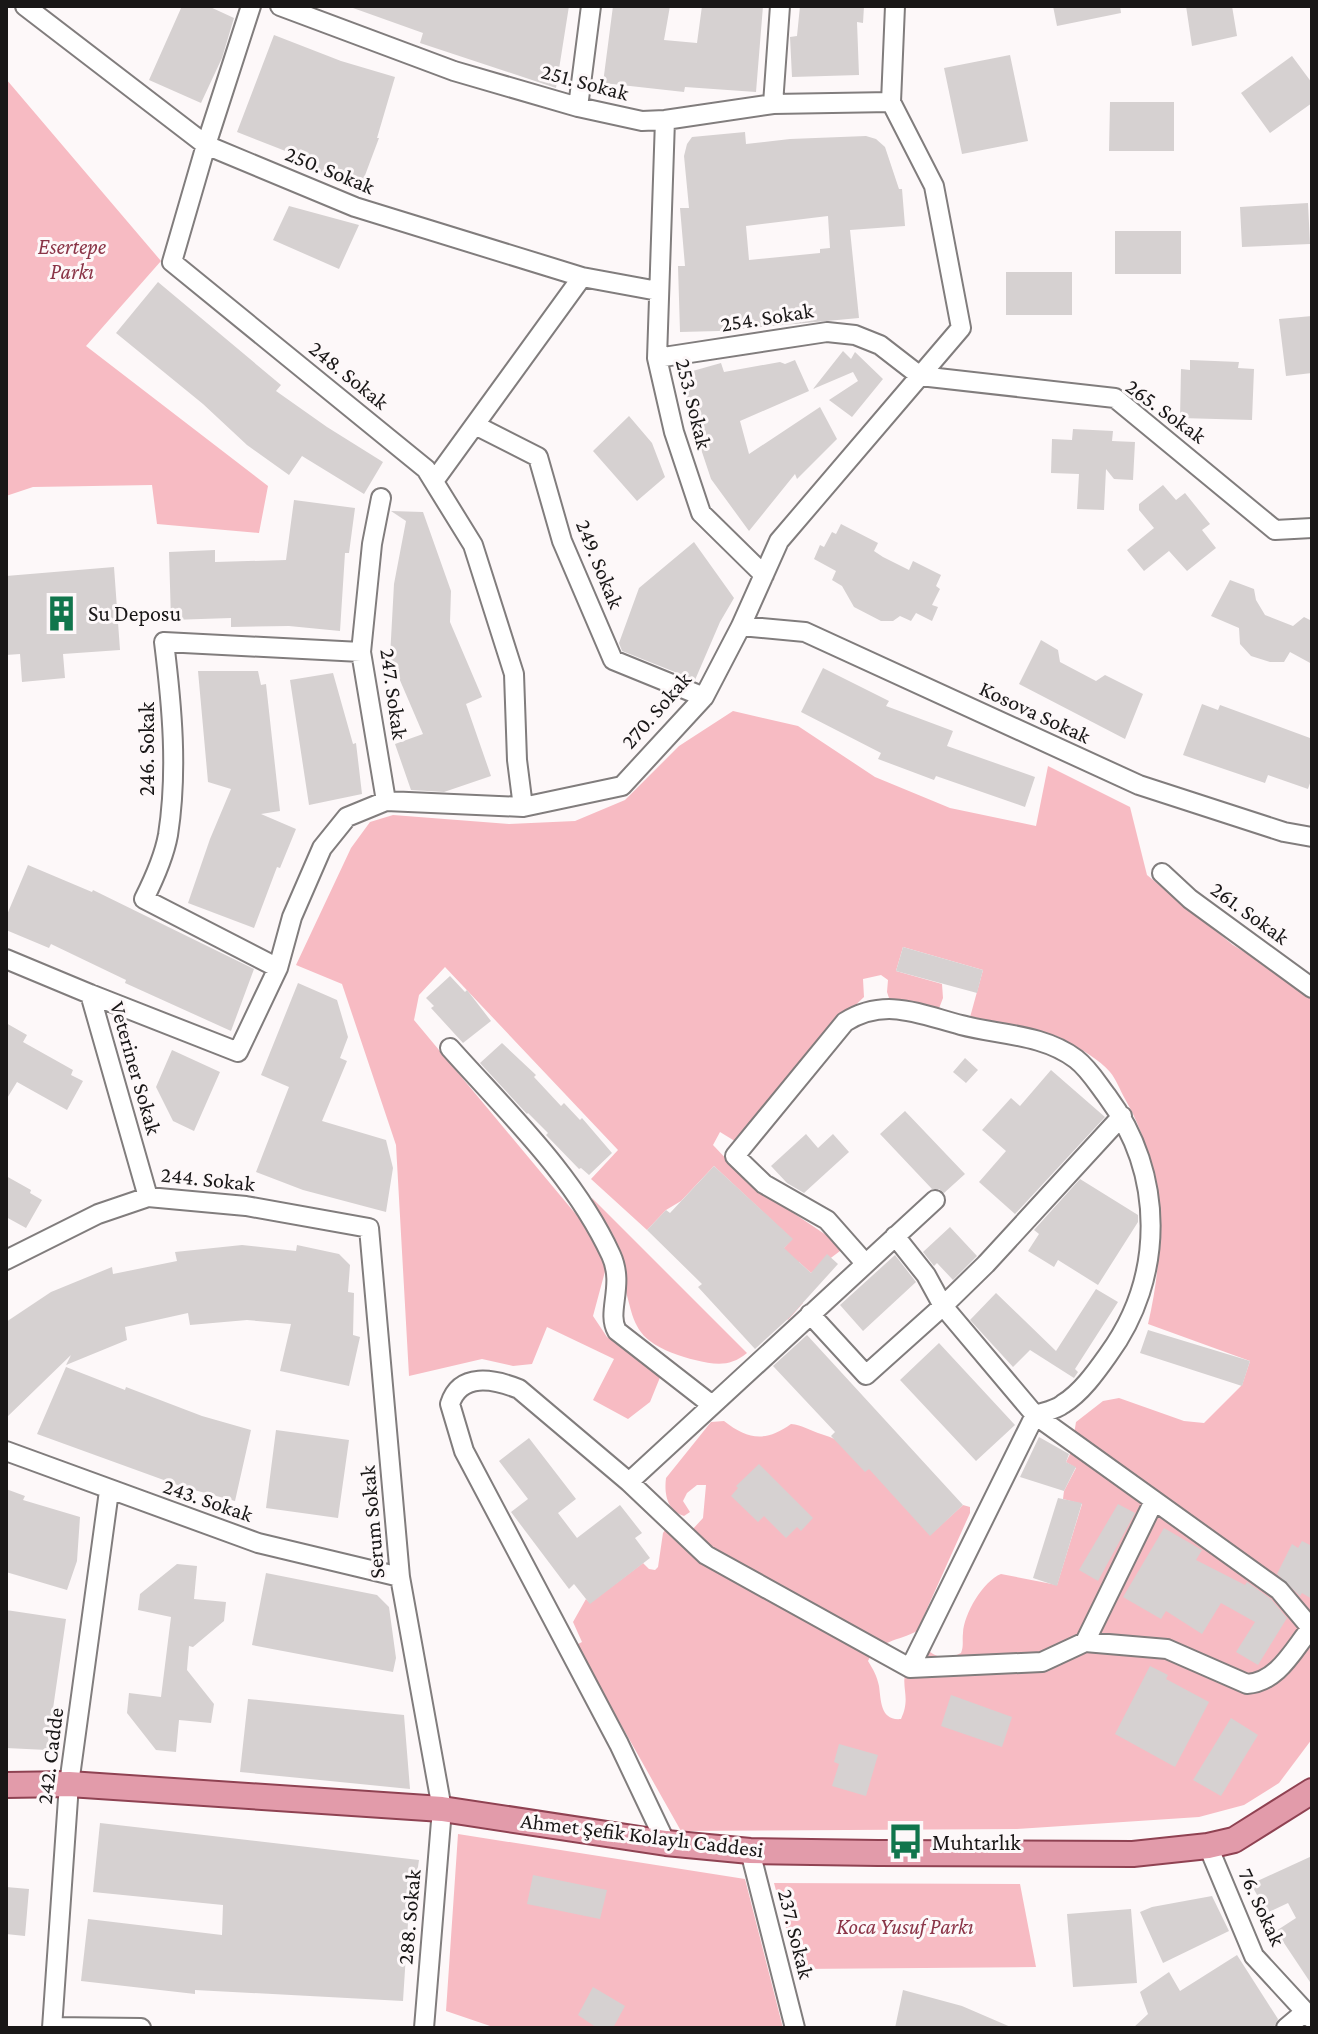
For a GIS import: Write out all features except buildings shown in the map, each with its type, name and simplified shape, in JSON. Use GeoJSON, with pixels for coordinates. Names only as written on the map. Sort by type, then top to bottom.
{"type":"FeatureCollection","features":[{"type":"Feature","properties":{"kind":"main road","name":"Ahmet Şefik Kolaylı Caddesi"},"geometry":{"type":"LineString","coordinates":[[6,1785],[69,1784],[442,1809],[666,1843],[750,1851],[1133,1854],[1234,1840],[1312,1791]]}},
{"type":"Feature","properties":{"kind":"street","name":"250. Sokak"},"geometry":{"type":"LineString","coordinates":[[25,6],[206,145],[355,207],[582,277],[658,291]]}},
{"type":"Feature","properties":{"kind":"street","name":"248. Sokak"},"geometry":{"type":"LineString","coordinates":[[251,6],[172,262],[426,469],[434,481],[473,545],[514,674],[517,760],[523,807]]}},
{"type":"Feature","properties":{"kind":"street","name":"251. Sokak"},"geometry":{"type":"LineString","coordinates":[[280,6],[454,71],[578,107],[642,121],[773,104],[891,102]]}},
{"type":"Feature","properties":{"kind":"street"},"geometry":{"type":"LineString","coordinates":[[578,107],[591,6]]}},
{"type":"Feature","properties":{"kind":"street"},"geometry":{"type":"LineString","coordinates":[[773,104],[780,6]]}},
{"type":"Feature","properties":{"kind":"street","name":"270. Sokak"},"geometry":{"type":"LineString","coordinates":[[90,994],[238,1052],[278,968],[292,917],[322,848],[347,817],[386,801],[523,807],[622,786],[704,697],[741,626],[779,541],[961,328],[934,186],[891,102],[895,6]]}},
{"type":"Feature","properties":{"kind":"street","name":"253. Sokak"},"geometry":{"type":"LineString","coordinates":[[665,120],[657,358],[674,432],[701,513],[764,575]]}},
{"type":"Feature","properties":{"kind":"street"},"geometry":{"type":"LineString","coordinates":[[434,481],[582,277]]}},
{"type":"Feature","properties":{"kind":"street","name":"254. Sokak"},"geometry":{"type":"LineString","coordinates":[[657,358],[827,332],[855,335],[880,345],[920,376]]}},
{"type":"Feature","properties":{"kind":"street","name":"265. Sokak"},"geometry":{"type":"LineString","coordinates":[[920,376],[1115,398],[1275,530],[1312,528]]}},
{"type":"Feature","properties":{"kind":"street","name":"249. Sokak"},"geometry":{"type":"LineString","coordinates":[[475,425],[538,457],[562,541],[613,660],[704,697]]}},
{"type":"Feature","properties":{"kind":"street","name":"247. Sokak"},"geometry":{"type":"LineString","coordinates":[[381,498],[372,544],[361,652],[386,801]]}},
{"type":"Feature","properties":{"kind":"street","name":"Kosova Sokak"},"geometry":{"type":"LineString","coordinates":[[741,626],[805,632],[1128,781],[1284,832],[1312,837]]}},
{"type":"Feature","properties":{"kind":"street","name":"246. Sokak"},"geometry":{"type":"LineString","coordinates":[[278,968],[144,899],[157,872],[168,836],[174,727],[164,642],[361,652]]}},
{"type":"Feature","properties":{"kind":"street","name":"261. Sokak"},"geometry":{"type":"LineString","coordinates":[[1162,873],[1190,899],[1312,988]]}},
{"type":"Feature","properties":{"kind":"street","name":"Veteriner Sokak"},"geometry":{"type":"LineString","coordinates":[[6,959],[90,994],[148,1197]]}},
{"type":"Feature","properties":{"kind":"street"},"geometry":{"type":"LineString","coordinates":[[865,1263],[827,1220],[764,1184],[735,1156],[845,1022],[858,1014],[888,1008],[1050,1044],[1078,1061],[1122,1116],[1136,1146],[1150,1209],[1148,1267],[1141,1294],[1114,1347],[1097,1370],[1062,1405],[1035,1415],[910,1668]]}},
{"type":"Feature","properties":{"kind":"street"},"geometry":{"type":"LineString","coordinates":[[450,1048],[575,1191],[615,1264],[618,1285],[612,1315],[617,1331],[712,1405]]}},
{"type":"Feature","properties":{"kind":"street"},"geometry":{"type":"LineString","coordinates":[[810,1314],[866,1375],[986,1264],[1122,1116]]}},
{"type":"Feature","properties":{"kind":"street","name":"244. Sokak"},"geometry":{"type":"LineString","coordinates":[[6,1260],[98,1214],[148,1197],[246,1206],[369,1228]]}},
{"type":"Feature","properties":{"kind":"street"},"geometry":{"type":"LineString","coordinates":[[629,1482],[935,1200]]}},
{"type":"Feature","properties":{"kind":"street","name":"Serum Sokak"},"geometry":{"type":"LineString","coordinates":[[369,1228],[400,1577],[442,1809]]}},
{"type":"Feature","properties":{"kind":"street"},"geometry":{"type":"LineString","coordinates":[[666,1843],[619,1744],[464,1451],[450,1404],[459,1387],[471,1381],[503,1382],[519,1389],[629,1482],[706,1555],[910,1668],[1042,1662],[1085,1642],[1167,1649],[1247,1684],[1260,1683],[1269,1679],[1311,1628],[1279,1590],[1035,1415],[943,1306],[926,1275],[895,1236]]}},
{"type":"Feature","properties":{"kind":"street","name":"243. Sokak"},"geometry":{"type":"LineString","coordinates":[[6,1451],[258,1543],[400,1577]]}},
{"type":"Feature","properties":{"kind":"street","name":"242. Cadde"},"geometry":{"type":"LineString","coordinates":[[52,2027],[69,1784],[109,1491]]}},
{"type":"Feature","properties":{"kind":"street"},"geometry":{"type":"LineString","coordinates":[[1085,1642],[1154,1501]]}},
{"type":"Feature","properties":{"kind":"street","name":"288. Sokak"},"geometry":{"type":"LineString","coordinates":[[424,2028],[442,1809]]}},
{"type":"Feature","properties":{"kind":"street","name":"76. Sokak"},"geometry":{"type":"LineString","coordinates":[[1208,1846],[1254,1956],[1309,2016]]}},
{"type":"Feature","properties":{"kind":"street","name":"237. Sokak"},"geometry":{"type":"LineString","coordinates":[[750,1851],[795,2028]]}},
{"type":"Feature","properties":{"kind":"street"},"geometry":{"type":"LineString","coordinates":[[1286,2028],[1309,2016]]}},
{"type":"Feature","properties":{"kind":"street"},"geometry":{"type":"LineString","coordinates":[[52,2027],[141,2028]]}},
{"type":"Feature","properties":{"kind":"green space","name":"Esertepe Parkı"},"geometry":{"type":"Polygon","coordinates":[[[6,79],[161,261],[86,346],[268,486],[259,533],[157,524],[152,485],[33,487],[6,496],[6,79]]]}},
{"type":"Feature","properties":{"kind":"green space"},"geometry":{"type":"Polygon","coordinates":[[[733,711],[798,726],[875,777],[950,808],[1036,826],[1048,766],[1130,807],[1147,875],[1233,945],[1312,993],[1312,1739],[1279,1783],[1244,1805],[1199,1817],[1017,1829],[681,1831],[576,1645],[582,1642],[573,1622],[586,1599],[590,1603],[643,1563],[655,1570],[663,1533],[668,1526],[692,1530],[703,1518],[706,1485],[697,1485],[687,1493],[683,1501],[690,1512],[684,1516],[678,1514],[668,1501],[666,1478],[711,1422],[724,1421],[741,1432],[757,1436],[773,1434],[791,1424],[840,1441],[870,1462],[930,1535],[963,1505],[970,1507],[917,1631],[883,1645],[868,1661],[877,1679],[885,1713],[894,1719],[901,1719],[905,1708],[904,1684],[908,1669],[928,1650],[944,1657],[961,1653],[964,1625],[971,1608],[981,1591],[994,1578],[1001,1574],[1057,1585],[1082,1504],[1063,1499],[1076,1468],[1066,1462],[1071,1452],[1076,1422],[1103,1401],[1119,1398],[1184,1421],[1204,1423],[1242,1385],[1250,1361],[1148,1324],[1158,1266],[1155,1181],[1138,1126],[1114,1078],[1095,1059],[1056,1036],[969,1021],[983,970],[903,947],[896,971],[942,984],[943,998],[938,1011],[891,1004],[887,992],[888,980],[881,975],[863,979],[864,997],[823,1036],[738,1143],[720,1132],[713,1145],[750,1184],[838,1243],[840,1251],[811,1273],[799,1262],[780,1283],[803,1303],[788,1320],[730,1258],[760,1274],[792,1239],[714,1166],[681,1201],[666,1210],[647,1230],[591,1179],[618,1150],[445,967],[419,995],[414,1020],[584,1224],[607,1264],[593,1316],[607,1337],[633,1350],[661,1375],[650,1402],[628,1419],[593,1400],[614,1359],[547,1327],[532,1364],[513,1366],[482,1359],[409,1376],[396,1145],[342,984],[296,965],[351,848],[370,822],[393,815],[509,824],[575,821],[625,800],[679,746],[733,711]]]}},
{"type":"Feature","properties":{"kind":"green space"},"geometry":{"type":"Polygon","coordinates":[[[592,1198],[747,1353],[729,1363],[710,1363],[672,1353],[644,1335],[632,1315],[592,1198]]]}},
{"type":"Feature","properties":{"kind":"green space"},"geometry":{"type":"Polygon","coordinates":[[[458,1834],[745,1879],[783,2028],[496,2028],[446,2011],[458,1834]]]}},
{"type":"Feature","properties":{"kind":"green space","name":"Koca Yusuf Parkı"},"geometry":{"type":"Polygon","coordinates":[[[774,1883],[1020,1884],[1036,1967],[797,1969],[774,1883]]]}},
{"type":"Feature","properties":{"kind":"place","name":"Su Deposu"},"geometry":{"type":"Point","coordinates":[62,613]}},
{"type":"Feature","properties":{"kind":"place","name":"Muhtarlık"},"geometry":{"type":"Point","coordinates":[906,1842]}}]}
